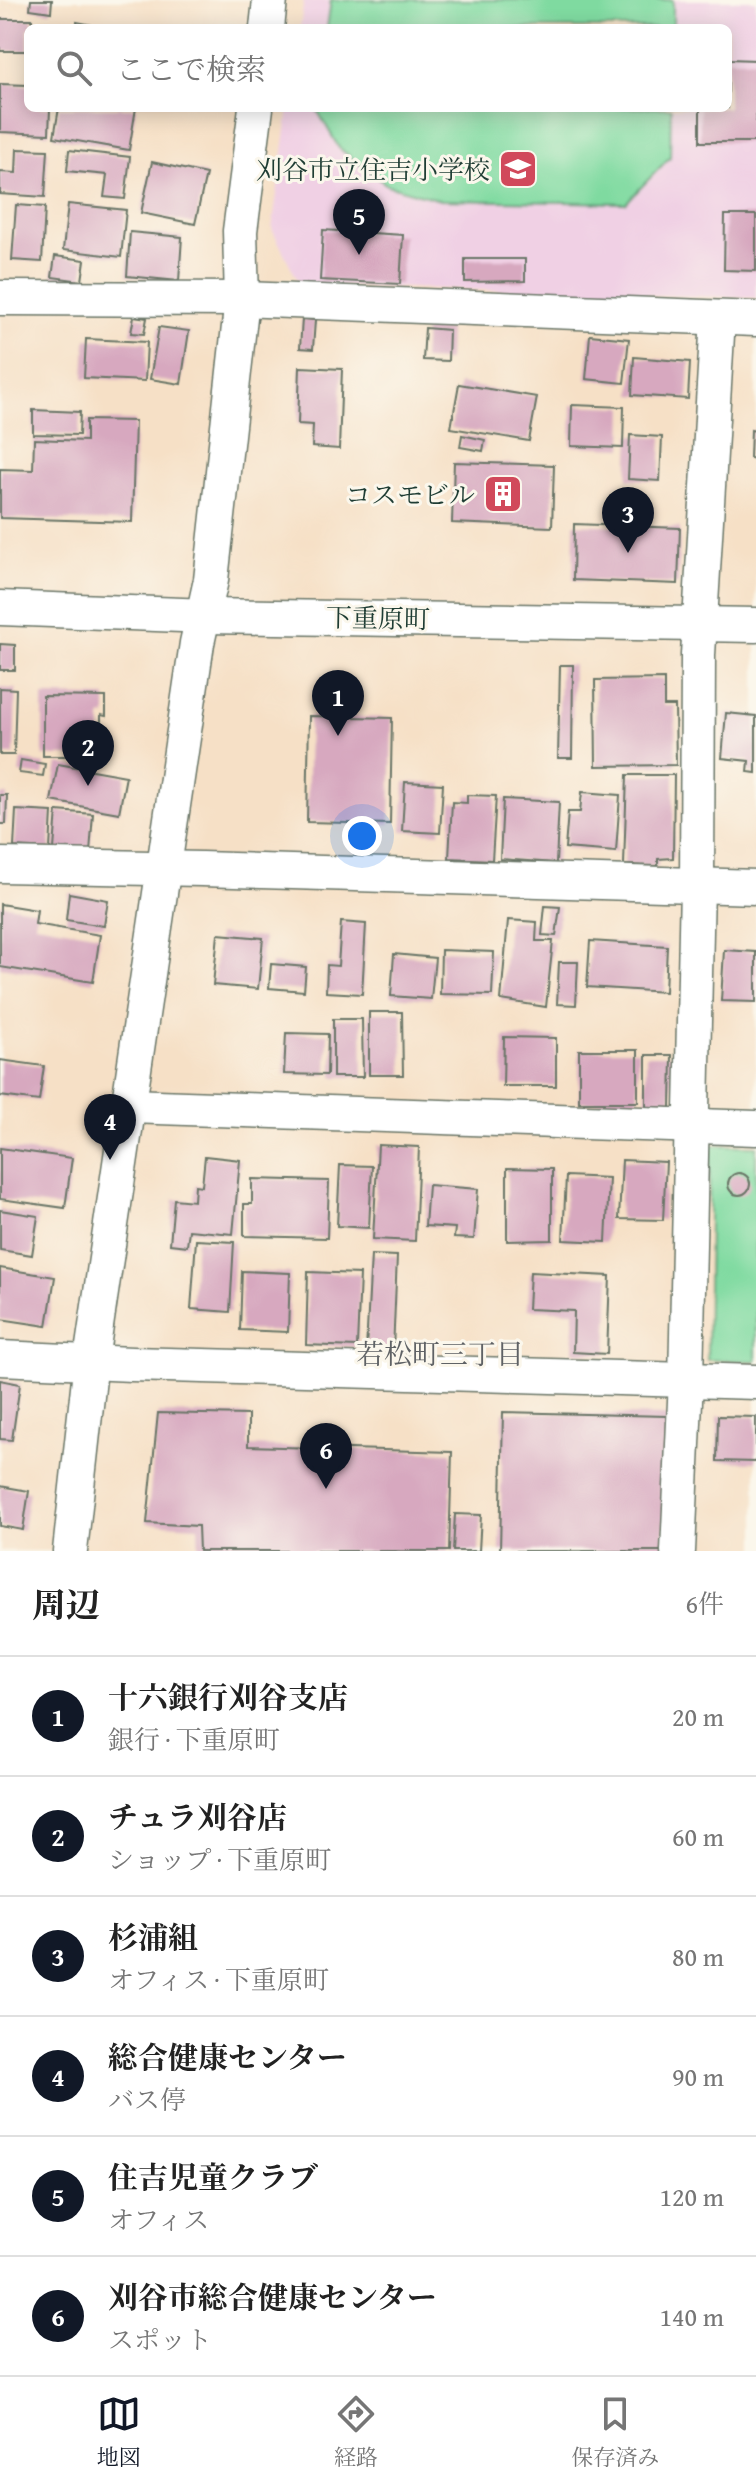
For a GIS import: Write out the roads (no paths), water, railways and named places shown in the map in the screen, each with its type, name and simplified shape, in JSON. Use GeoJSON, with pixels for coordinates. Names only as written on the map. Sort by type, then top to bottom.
{"type":"FeatureCollection","features":[{"type":"Feature","properties":{"kind":"street"},"geometry":{"type":"LineString","coordinates":[[267,24],[270,0]]}},
{"type":"Feature","properties":{"kind":"street"},"geometry":{"type":"LineString","coordinates":[[70,1551],[91,1360],[202,615],[211,580],[242,299],[240,231],[255,112]]}},
{"type":"Feature","properties":{"kind":"street"},"geometry":{"type":"LineString","coordinates":[[0,298],[242,299],[756,319]]}},
{"type":"Feature","properties":{"kind":"street"},"geometry":{"type":"LineString","coordinates":[[678,1551],[686,1380],[697,886],[698,655],[718,318]]}},
{"type":"Feature","properties":{"kind":"street","name":"下重原町"},"geometry":{"type":"LineString","coordinates":[[0,608],[202,615],[756,625]]}},
{"type":"Feature","properties":{"kind":"street"},"geometry":{"type":"LineString","coordinates":[[0,865],[756,887]]}},
{"type":"Feature","properties":{"kind":"street"},"geometry":{"type":"LineString","coordinates":[[129,1106],[756,1128]]}},
{"type":"Feature","properties":{"kind":"street"},"geometry":{"type":"LineString","coordinates":[[0,1358],[756,1382]]}},
{"type":"Feature","properties":{"kind":"place","name":"刈谷市立住吉小学校"},"geometry":{"type":"Point","coordinates":[518,169]}},
{"type":"Feature","properties":{"kind":"place","name":"住吉児童クラブ"},"geometry":{"type":"Point","coordinates":[359,255]}},
{"type":"Feature","properties":{"kind":"place","name":"コスモビル"},"geometry":{"type":"Point","coordinates":[503,494]}},
{"type":"Feature","properties":{"kind":"place","name":"杉浦組"},"geometry":{"type":"Point","coordinates":[628,553]}},
{"type":"Feature","properties":{"kind":"place","name":"十六銀行刈谷支店"},"geometry":{"type":"Point","coordinates":[338,736]}},
{"type":"Feature","properties":{"kind":"place","name":"チュラ刈谷店"},"geometry":{"type":"Point","coordinates":[88,786]}},
{"type":"Feature","properties":{"kind":"place","name":"総合健康センター"},"geometry":{"type":"Point","coordinates":[110,1160]}},
{"type":"Feature","properties":{"kind":"place","name":"刈谷市総合健康センター"},"geometry":{"type":"Point","coordinates":[326,1489]}},
{"type":"Feature","properties":{"kind":"district","name":"若松町三丁目"},"geometry":{"type":"Point","coordinates":[440,1353]}}]}
